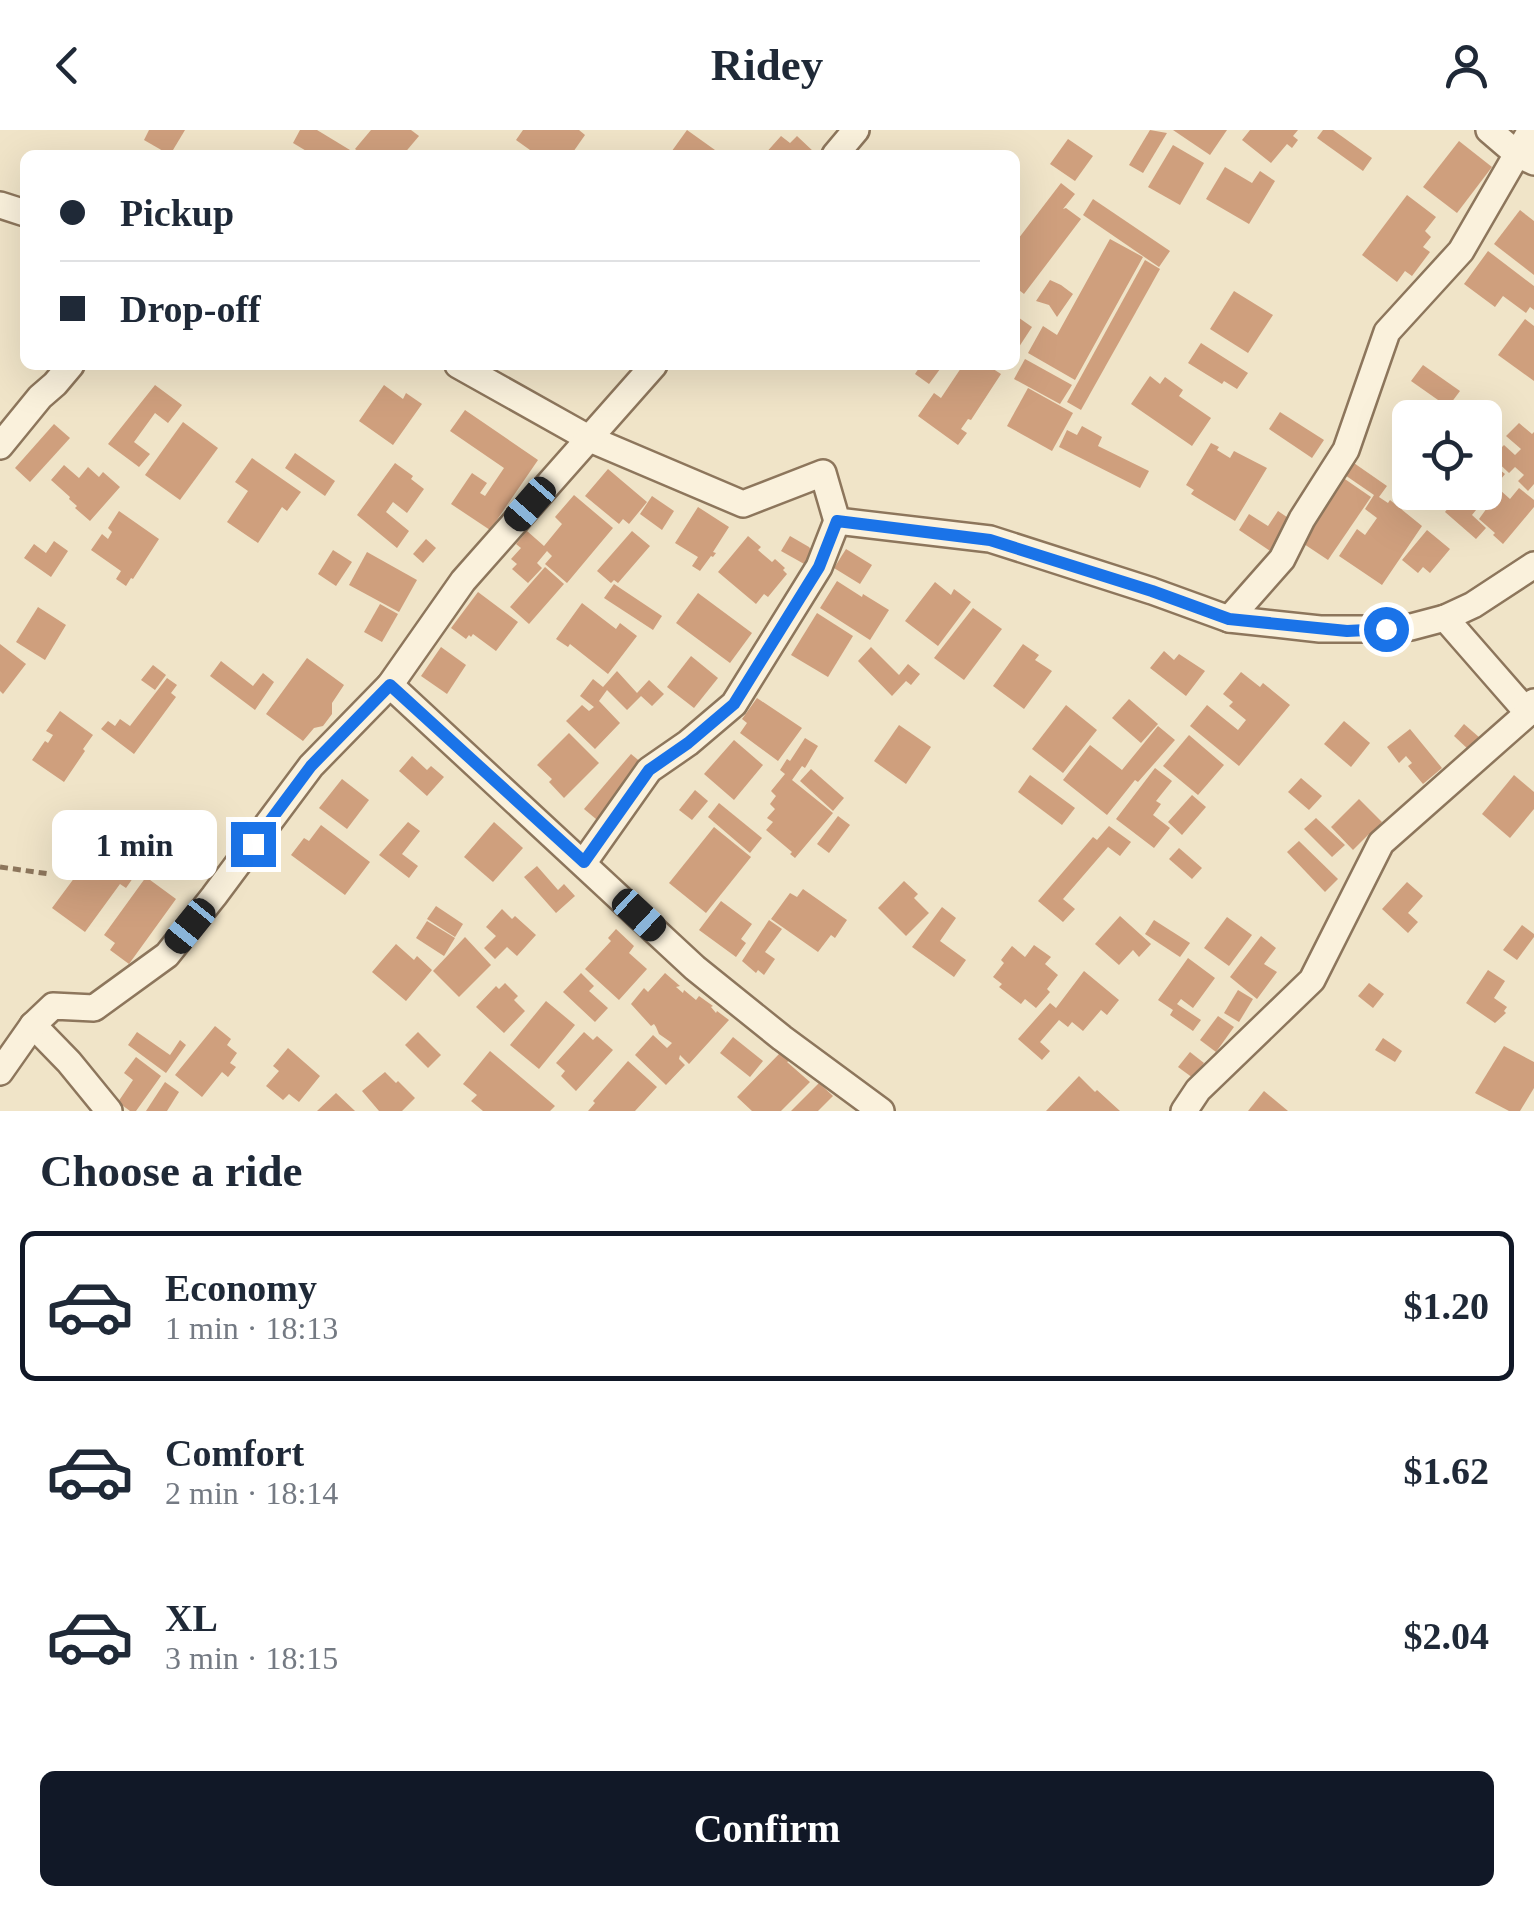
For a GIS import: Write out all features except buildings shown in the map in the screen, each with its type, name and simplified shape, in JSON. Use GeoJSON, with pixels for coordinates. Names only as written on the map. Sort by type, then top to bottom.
{"type":"FeatureCollection","features":[{"type":"Feature","properties":{"kind":"street"},"geometry":{"type":"LineString","coordinates":[[839,150],[856,130]]}},
{"type":"Feature","properties":{"kind":"street"},"geometry":{"type":"LineString","coordinates":[[1489,130],[1526,158]]}},
{"type":"Feature","properties":{"kind":"street"},"geometry":{"type":"LineString","coordinates":[[1229,619],[1282,559],[1302,519],[1346,450],[1387,332],[1461,251],[1526,158],[1531,130]]}},
{"type":"Feature","properties":{"kind":"street"},"geometry":{"type":"LineString","coordinates":[[0,446],[67,370]]}},
{"type":"Feature","properties":{"kind":"street"},"geometry":{"type":"LineString","coordinates":[[467,370],[590,439],[742,504],[823,473],[837,521],[819,567],[734,704],[649,770],[584,862]]}},
{"type":"Feature","properties":{"kind":"street"},"geometry":{"type":"LineString","coordinates":[[0,1072],[33,1025],[52,1006],[94,1008],[167,955],[311,766],[390,685],[463,581],[650,370]]}},
{"type":"Feature","properties":{"kind":"street"},"geometry":{"type":"LineString","coordinates":[[837,521],[990,540],[1229,619],[1347,631],[1411,627],[1445,618],[1473,605],[1534,565]]}},
{"type":"Feature","properties":{"kind":"street"},"geometry":{"type":"LineString","coordinates":[[1184,1111],[1198,1090],[1312,980],[1381,842],[1531,708],[1445,618]]}},
{"type":"Feature","properties":{"kind":"street"},"geometry":{"type":"LineString","coordinates":[[390,685],[695,968],[881,1111]]}},
{"type":"Feature","properties":{"kind":"street"},"geometry":{"type":"LineString","coordinates":[[33,1025],[109,1111]]}},
{"type":"Feature","properties":{"kind":"path"},"geometry":{"type":"LineString","coordinates":[[0,867],[50,874]]}},
{"type":"Feature","properties":{"kind":"route"},"geometry":{"type":"LineString","coordinates":[[253,844],[311,766],[390,685],[584,862],[649,770],[734,704],[819,567],[837,521],[990,540],[1229,619],[1347,631],[1386,629]]}}]}
